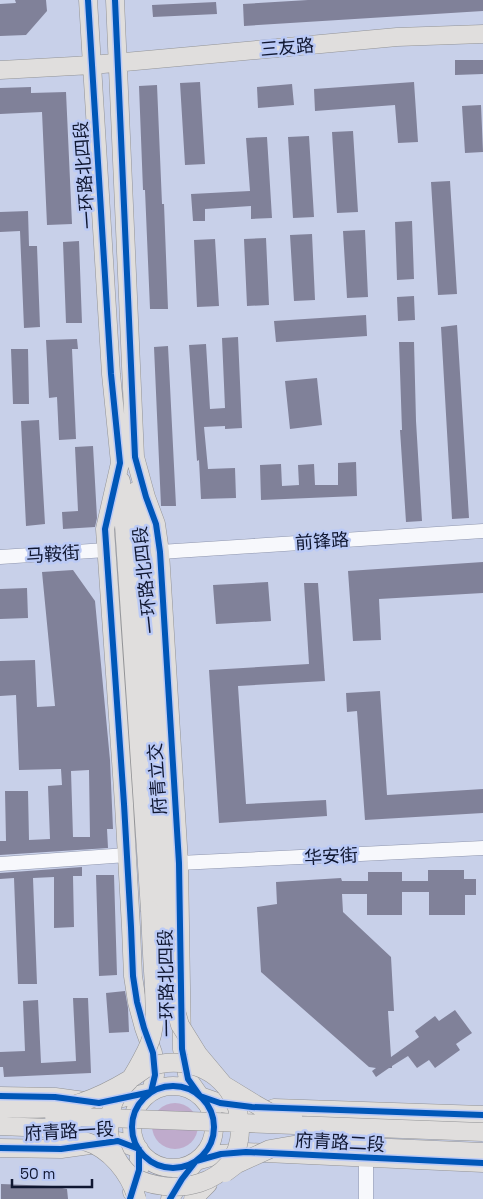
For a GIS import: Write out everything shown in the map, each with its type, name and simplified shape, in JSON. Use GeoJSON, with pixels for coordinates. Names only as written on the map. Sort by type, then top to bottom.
{"type":"FeatureCollection","features":[{"type":"Feature","properties":{"kind":"main road","name":"一环路北四段"},"geometry":{"type":"LineString","coordinates":[[88,0],[111,374],[127,460],[146,497],[156,524],[160,552],[179,864],[182,1049],[188,1079],[200,1096]]}},
{"type":"Feature","properties":{"kind":"main road","name":"一环路北四段"},"geometry":{"type":"LineString","coordinates":[[115,0],[127,460],[105,529],[124,804],[133,976],[144,1028],[153,1053],[154,1075],[151,1092]]}},
{"type":"Feature","properties":{"kind":"main road","name":"三友路"},"geometry":{"type":"LineString","coordinates":[[0,70],[92,65],[397,37],[483,34]]}},
{"type":"Feature","properties":{"kind":"main road","name":"府青立交"},"geometry":{"type":"LineString","coordinates":[[0,1135],[53,1137],[85,1142],[102,1150],[136,1181],[153,1190],[172,1194],[191,1192],[208,1184],[223,1172],[234,1156],[240,1138],[240,1119],[234,1101],[224,1085],[198,1054],[180,1024],[173,1000],[158,909],[127,460]]}},
{"type":"Feature","properties":{"kind":"main road","name":"府青立交"},"geometry":{"type":"LineString","coordinates":[[137,1199],[113,1151],[109,1132],[110,1112],[118,1094],[130,1079],[146,1051],[154,1030],[158,909]]}},
{"type":"Feature","properties":{"kind":"main road","name":"府青立交"},"geometry":{"type":"LineString","coordinates":[[0,1108],[58,1108],[70,1106],[83,1102],[130,1079],[147,1067],[168,1062],[188,1063],[202,1068],[224,1085],[271,1113],[293,1116],[483,1123]]}},
{"type":"Feature","properties":{"kind":"main road"},"geometry":{"type":"LineString","coordinates":[[170,1199],[182,1179],[211,1142],[214,1130],[213,1117],[208,1106],[200,1096],[189,1089],[176,1086],[163,1087],[151,1092],[141,1100],[132,1124],[133,1137],[138,1149],[147,1159],[171,1168],[184,1166],[196,1161]]}},
{"type":"Feature","properties":{"kind":"main road","name":"府青路一段"},"geometry":{"type":"LineString","coordinates":[[0,1096],[54,1098],[99,1103],[151,1092]]}},
{"type":"Feature","properties":{"kind":"main road","name":"府青路二段"},"geometry":{"type":"LineString","coordinates":[[200,1096],[220,1103],[252,1107],[483,1115]]}},
{"type":"Feature","properties":{"kind":"main road"},"geometry":{"type":"LineString","coordinates":[[0,1114],[483,1132]]}},
{"type":"Feature","properties":{"kind":"main road"},"geometry":{"type":"LineString","coordinates":[[0,1126],[251,1136],[349,1136],[483,1142]]}},
{"type":"Feature","properties":{"kind":"main road","name":"府青路一段"},"geometry":{"type":"LineString","coordinates":[[0,1148],[61,1149],[118,1141],[138,1149]]}},
{"type":"Feature","properties":{"kind":"main road"},"geometry":{"type":"LineString","coordinates":[[193,1199],[208,1184],[237,1164],[270,1149],[299,1144],[483,1152]]}},
{"type":"Feature","properties":{"kind":"main road"},"geometry":{"type":"LineString","coordinates":[[130,1199],[138,1170],[138,1149]]}},
{"type":"Feature","properties":{"kind":"main road","name":"府青路二段"},"geometry":{"type":"LineString","coordinates":[[196,1161],[221,1154],[246,1152],[483,1163]]}},
{"type":"Feature","properties":{"kind":"street","name":"前锋路"},"geometry":{"type":"LineString","coordinates":[[160,552],[483,530]]}},
{"type":"Feature","properties":{"kind":"street","name":"马鞍街"},"geometry":{"type":"LineString","coordinates":[[0,557],[106,550]]}},
{"type":"Feature","properties":{"kind":"street","name":"华安街"},"geometry":{"type":"LineString","coordinates":[[179,864],[483,848]]}},
{"type":"Feature","properties":{"kind":"street"},"geometry":{"type":"LineString","coordinates":[[0,864],[126,855]]}},
{"type":"Feature","properties":{"kind":"street"},"geometry":{"type":"LineString","coordinates":[[366,1158],[366,1199]]}},
{"type":"Feature","properties":{"kind":"shaded area"},"geometry":{"type":"Polygon","coordinates":[[[170,1103],[180,1103],[194,1113],[198,1126],[194,1139],[188,1145],[180,1149],[170,1149],[156,1139],[152,1131],[152,1121],[162,1107],[170,1103]]]}},
{"type":"Feature","properties":{"kind":"building"},"geometry":{"type":"Polygon","coordinates":[[[15,0],[46,0],[47,11],[26,35],[0,36],[0,4],[16,3],[15,0]]]}},
{"type":"Feature","properties":{"kind":"building"},"geometry":{"type":"Polygon","coordinates":[[[308,0],[483,0],[483,11],[244,26],[243,4],[308,0]]]}},
{"type":"Feature","properties":{"kind":"building"},"geometry":{"type":"Polygon","coordinates":[[[216,2],[217,14],[153,17],[152,5],[216,2]]]}},
{"type":"Feature","properties":{"kind":"building"},"geometry":{"type":"Polygon","coordinates":[[[455,60],[483,60],[483,74],[455,75],[455,60]]]}},
{"type":"Feature","properties":{"kind":"building"},"geometry":{"type":"Polygon","coordinates":[[[200,82],[205,164],[185,165],[180,83],[200,82]]]}},
{"type":"Feature","properties":{"kind":"building"},"geometry":{"type":"Polygon","coordinates":[[[414,82],[418,142],[398,143],[395,105],[315,111],[314,89],[414,82]]]}},
{"type":"Feature","properties":{"kind":"building"},"geometry":{"type":"Polygon","coordinates":[[[292,84],[294,105],[258,108],[257,87],[292,84]]]}},
{"type":"Feature","properties":{"kind":"building"},"geometry":{"type":"Polygon","coordinates":[[[157,85],[168,309],[150,309],[145,190],[143,190],[139,86],[157,85]]]}},
{"type":"Feature","properties":{"kind":"building"},"geometry":{"type":"Polygon","coordinates":[[[31,87],[31,93],[66,92],[72,224],[47,225],[42,112],[0,114],[0,88],[31,87]]]}},
{"type":"Feature","properties":{"kind":"building"},"geometry":{"type":"Polygon","coordinates":[[[481,105],[483,152],[465,153],[462,106],[481,105]]]}},
{"type":"Feature","properties":{"kind":"building"},"geometry":{"type":"Polygon","coordinates":[[[353,131],[358,212],[337,213],[332,132],[353,131]]]}},
{"type":"Feature","properties":{"kind":"building"},"geometry":{"type":"Polygon","coordinates":[[[309,136],[314,217],[293,218],[288,137],[309,136]]]}},
{"type":"Feature","properties":{"kind":"building"},"geometry":{"type":"Polygon","coordinates":[[[267,137],[272,218],[251,219],[251,206],[205,209],[205,221],[193,221],[191,194],[250,191],[246,138],[267,137]]]}},
{"type":"Feature","properties":{"kind":"building"},"geometry":{"type":"Polygon","coordinates":[[[450,181],[457,294],[438,295],[431,182],[450,181]]]}},
{"type":"Feature","properties":{"kind":"building"},"geometry":{"type":"Polygon","coordinates":[[[28,211],[29,246],[37,246],[40,327],[24,328],[20,231],[0,232],[0,212],[28,211]]]}},
{"type":"Feature","properties":{"kind":"building"},"geometry":{"type":"Polygon","coordinates":[[[412,221],[414,279],[397,280],[395,222],[412,221]]]}},
{"type":"Feature","properties":{"kind":"building"},"geometry":{"type":"Polygon","coordinates":[[[365,230],[368,297],[347,298],[343,231],[365,230]]]}},
{"type":"Feature","properties":{"kind":"building"},"geometry":{"type":"Polygon","coordinates":[[[312,234],[315,300],[294,301],[290,235],[312,234]]]}},
{"type":"Feature","properties":{"kind":"building"},"geometry":{"type":"Polygon","coordinates":[[[266,238],[269,305],[247,306],[244,239],[266,238]]]}},
{"type":"Feature","properties":{"kind":"building"},"geometry":{"type":"Polygon","coordinates":[[[215,239],[219,306],[197,307],[194,240],[215,239]]]}},
{"type":"Feature","properties":{"kind":"building"},"geometry":{"type":"Polygon","coordinates":[[[79,241],[82,323],[66,323],[63,242],[79,241]]]}},
{"type":"Feature","properties":{"kind":"building"},"geometry":{"type":"Polygon","coordinates":[[[414,296],[415,320],[398,321],[397,297],[414,296]]]}},
{"type":"Feature","properties":{"kind":"building"},"geometry":{"type":"Polygon","coordinates":[[[366,315],[367,336],[276,342],[274,321],[366,315]]]}},
{"type":"Feature","properties":{"kind":"building"},"geometry":{"type":"Polygon","coordinates":[[[457,325],[469,518],[452,519],[441,327],[457,325]]]}},
{"type":"Feature","properties":{"kind":"building"},"geometry":{"type":"Polygon","coordinates":[[[238,337],[242,428],[225,429],[225,426],[204,427],[208,469],[235,468],[236,498],[201,499],[189,345],[206,344],[210,409],[225,408],[222,338],[238,337]]]}},
{"type":"Feature","properties":{"kind":"building"},"geometry":{"type":"Polygon","coordinates":[[[77,339],[78,349],[72,349],[76,439],[59,440],[57,397],[49,398],[46,340],[77,339]]]}},
{"type":"Feature","properties":{"kind":"building"},"geometry":{"type":"Polygon","coordinates":[[[399,342],[414,342],[416,421],[422,521],[406,522],[400,430],[402,430],[399,342]]]}},
{"type":"Feature","properties":{"kind":"building"},"geometry":{"type":"Polygon","coordinates":[[[168,346],[176,506],[161,506],[154,347],[168,346]]]}},
{"type":"Feature","properties":{"kind":"building"},"geometry":{"type":"Polygon","coordinates":[[[11,349],[28,349],[29,404],[13,404],[11,349]]]}},
{"type":"Feature","properties":{"kind":"building"},"geometry":{"type":"Polygon","coordinates":[[[317,378],[322,425],[290,429],[285,381],[317,378]]]}},
{"type":"Feature","properties":{"kind":"building"},"geometry":{"type":"Polygon","coordinates":[[[39,420],[45,524],[26,526],[21,421],[39,420]]]}},
{"type":"Feature","properties":{"kind":"building"},"geometry":{"type":"Polygon","coordinates":[[[93,446],[97,518],[95,527],[63,529],[62,512],[78,511],[75,447],[93,446]]]}},
{"type":"Feature","properties":{"kind":"building"},"geometry":{"type":"Polygon","coordinates":[[[356,462],[357,496],[261,500],[260,465],[281,464],[282,486],[299,485],[298,465],[314,464],[315,485],[338,485],[338,463],[356,462]]]}},
{"type":"Feature","properties":{"kind":"building"},"geometry":{"type":"Polygon","coordinates":[[[483,562],[483,593],[379,599],[381,640],[353,641],[348,571],[483,562]]]}},
{"type":"Feature","properties":{"kind":"building"},"geometry":{"type":"Polygon","coordinates":[[[73,570],[95,601],[110,760],[113,829],[107,829],[108,848],[0,855],[0,841],[6,841],[5,791],[28,791],[29,840],[50,839],[48,786],[62,785],[61,769],[19,770],[16,695],[0,696],[0,661],[35,660],[37,707],[55,706],[42,572],[73,570]],[[89,770],[71,771],[73,837],[90,837],[89,770]]]}},
{"type":"Feature","properties":{"kind":"building"},"geometry":{"type":"Polygon","coordinates":[[[268,582],[271,621],[216,624],[213,585],[268,582]]]}},
{"type":"Feature","properties":{"kind":"building"},"geometry":{"type":"Polygon","coordinates":[[[304,583],[318,583],[325,681],[238,686],[246,804],[326,800],[327,816],[219,823],[209,670],[309,664],[304,583]]]}},
{"type":"Feature","properties":{"kind":"building"},"geometry":{"type":"Polygon","coordinates":[[[27,588],[28,618],[0,619],[0,589],[27,588]]]}},
{"type":"Feature","properties":{"kind":"building"},"geometry":{"type":"Polygon","coordinates":[[[380,691],[387,795],[483,789],[483,813],[365,820],[357,711],[347,712],[346,693],[380,691]]]}},
{"type":"Feature","properties":{"kind":"building"},"geometry":{"type":"Polygon","coordinates":[[[82,867],[82,876],[73,876],[74,927],[54,928],[54,877],[33,878],[37,984],[18,984],[14,878],[0,879],[0,873],[82,867]]]}},
{"type":"Feature","properties":{"kind":"building"},"geometry":{"type":"Polygon","coordinates":[[[428,870],[464,870],[464,879],[476,879],[476,895],[465,895],[465,915],[429,915],[429,892],[402,892],[402,915],[367,915],[367,894],[342,894],[343,912],[391,957],[394,1011],[388,1011],[391,1057],[419,1037],[415,1031],[435,1016],[439,1021],[455,1010],[472,1033],[456,1044],[460,1050],[435,1068],[429,1060],[417,1068],[408,1056],[376,1077],[372,1071],[376,1068],[369,1067],[261,972],[257,907],[277,904],[276,882],[341,878],[342,881],[368,881],[368,872],[402,872],[402,881],[428,881],[428,870]]]}},
{"type":"Feature","properties":{"kind":"building"},"geometry":{"type":"Polygon","coordinates":[[[96,875],[114,875],[117,975],[99,976],[96,875]]]}},
{"type":"Feature","properties":{"kind":"building"},"geometry":{"type":"Polygon","coordinates":[[[125,991],[129,1032],[109,1033],[106,993],[125,991]]]}},
{"type":"Feature","properties":{"kind":"building"},"geometry":{"type":"Polygon","coordinates":[[[73,998],[88,998],[91,1073],[4,1077],[3,1067],[0,1067],[0,1052],[25,1051],[23,1001],[38,1000],[41,1063],[76,1061],[73,998]]]}},
{"type":"Feature","properties":{"kind":"building"},"geometry":{"type":"Polygon","coordinates":[[[1,1184],[52,1186],[67,1189],[68,1199],[1,1199],[1,1184]]]}},
{"type":"Feature","properties":{"kind":"cycle path"},"geometry":{"type":"LineString","coordinates":[[0,1096],[55,1097],[99,1103],[151,1092],[155,1075],[153,1053],[137,1002],[133,976],[124,804],[105,529],[120,463],[111,374],[88,0]]}},
{"type":"Feature","properties":{"kind":"cycle path"},"geometry":{"type":"LineString","coordinates":[[115,0],[135,457],[156,524],[160,552],[179,863],[182,1049],[188,1079],[200,1096],[220,1103],[252,1107],[483,1115]]}},
{"type":"Feature","properties":{"kind":"cycle path"},"geometry":{"type":"LineString","coordinates":[[173,1086],[189,1089],[202,1098],[211,1111],[214,1127],[211,1143],[202,1156],[189,1165],[173,1168],[157,1165],[144,1156],[135,1143],[132,1127],[135,1111],[144,1098],[157,1089],[173,1086]]}},
{"type":"Feature","properties":{"kind":"cycle path"},"geometry":{"type":"LineString","coordinates":[[0,1148],[61,1149],[118,1141],[139,1149],[139,1170],[130,1199]]}},
{"type":"Feature","properties":{"kind":"cycle path"},"geometry":{"type":"LineString","coordinates":[[170,1199],[196,1161],[221,1154],[246,1152],[483,1163]]}}]}
